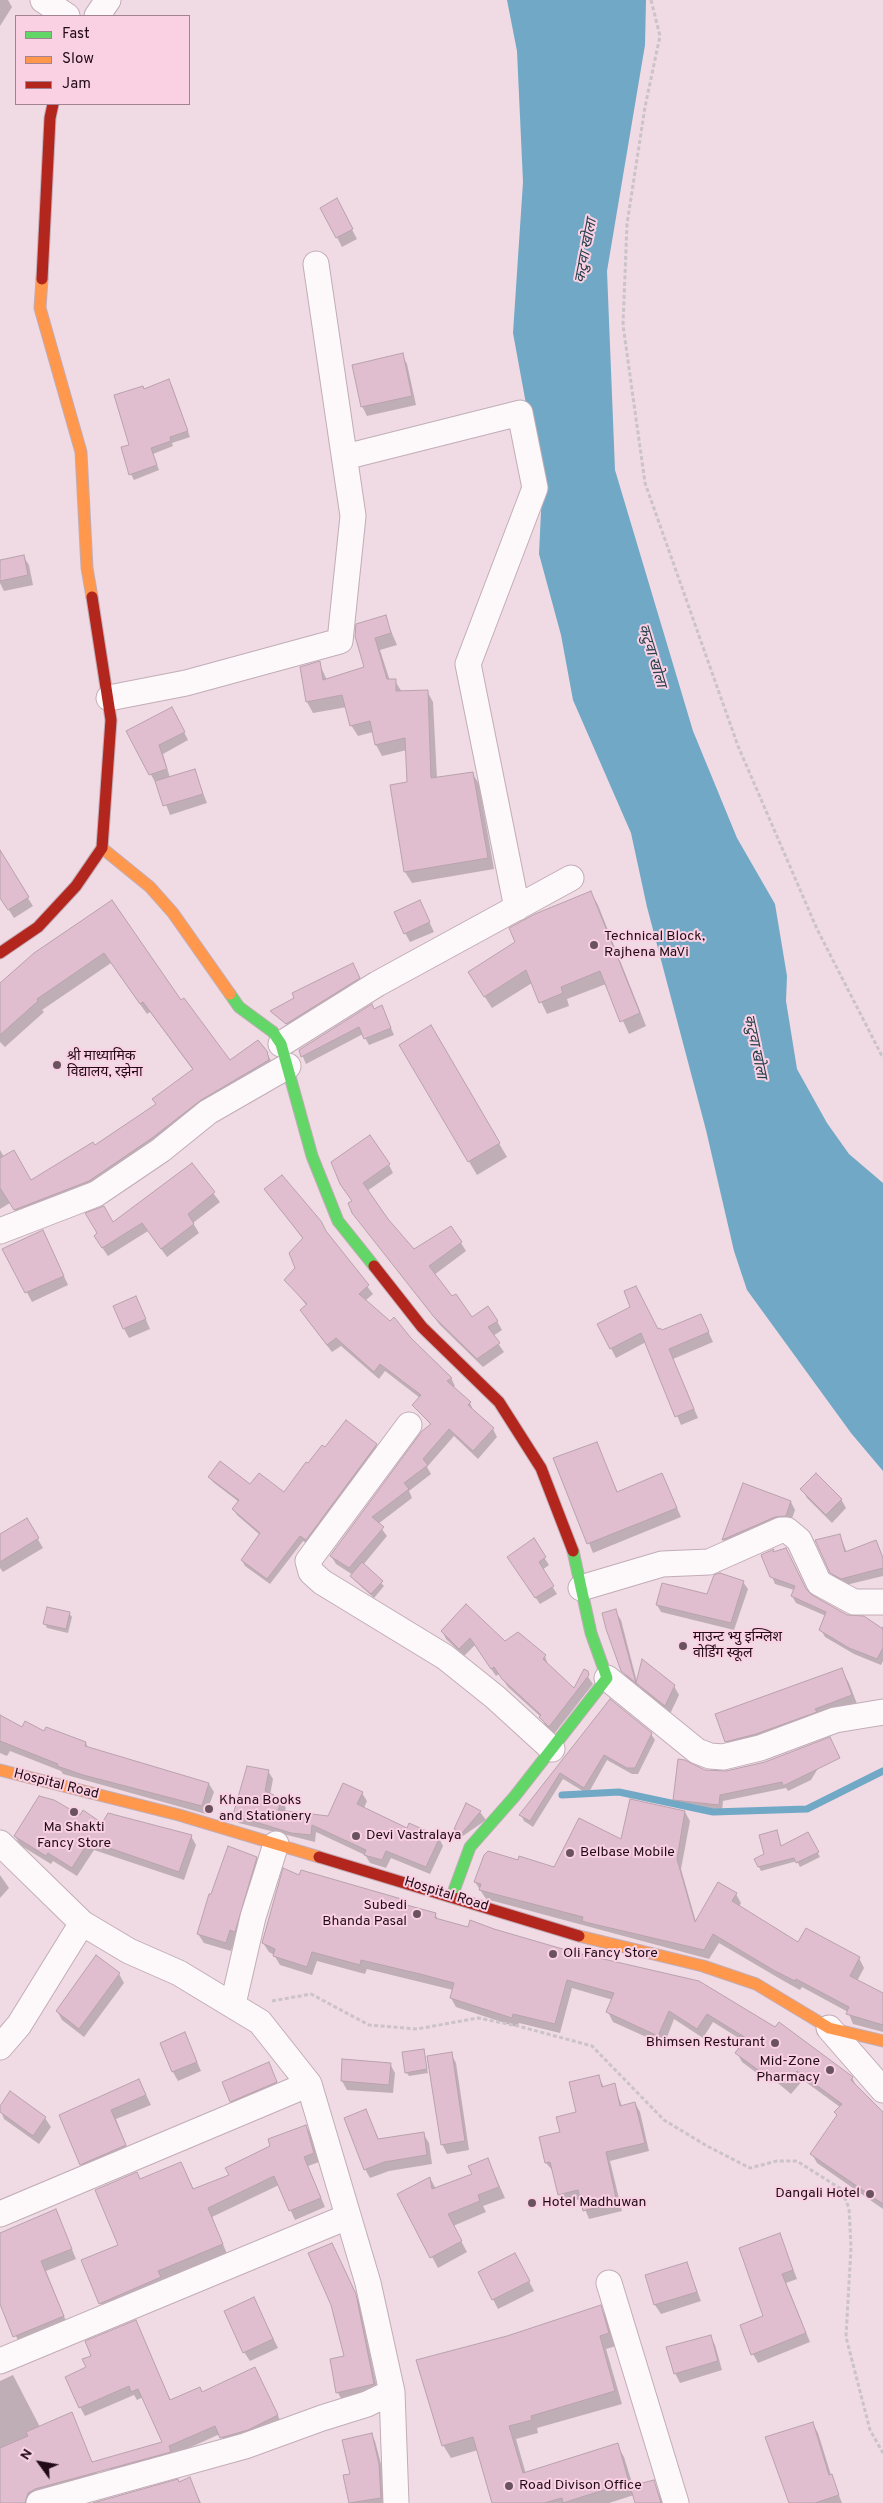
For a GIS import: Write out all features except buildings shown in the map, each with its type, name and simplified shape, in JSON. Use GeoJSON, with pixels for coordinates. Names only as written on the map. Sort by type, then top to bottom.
{"type":"FeatureCollection","features":[{"type":"Feature","properties":{"kind":"street"},"geometry":{"type":"LineString","coordinates":[[43,0],[66,15]]}},
{"type":"Feature","properties":{"kind":"street"},"geometry":{"type":"LineString","coordinates":[[98,15],[108,0]]}},
{"type":"Feature","properties":{"kind":"street"},"geometry":{"type":"LineString","coordinates":[[0,953],[38,927],[76,886],[102,848],[111,720],[87,568],[81,452],[40,308],[50,118],[53,105]]}},
{"type":"Feature","properties":{"kind":"street"},"geometry":{"type":"LineString","coordinates":[[109,698],[186,683],[340,641],[353,516],[316,264]]}},
{"type":"Feature","properties":{"kind":"street"},"geometry":{"type":"LineString","coordinates":[[345,457],[520,413],[535,488],[468,664],[517,908]]}},
{"type":"Feature","properties":{"kind":"street"},"geometry":{"type":"LineString","coordinates":[[102,848],[155,894],[199,948],[239,1008],[273,1032],[285,1055],[312,1156],[338,1221],[422,1327],[499,1402],[541,1468],[571,1544],[591,1633],[607,1678],[697,1751],[710,1756],[723,1757],[760,1748],[835,1720],[883,1712]]}},
{"type":"Feature","properties":{"kind":"street"},"geometry":{"type":"LineString","coordinates":[[0,1231],[96,1194],[161,1150],[377,984],[571,878]]}},
{"type":"Feature","properties":{"kind":"street"},"geometry":{"type":"LineString","coordinates":[[409,1425],[308,1561],[311,1572],[322,1582],[445,1657],[495,1697],[552,1749]]}},
{"type":"Feature","properties":{"kind":"street"},"geometry":{"type":"LineString","coordinates":[[581,1588],[662,1564],[709,1562],[781,1530],[787,1530],[799,1540],[819,1583],[854,1602],[883,1602]]}},
{"type":"Feature","properties":{"kind":"street"},"geometry":{"type":"LineString","coordinates":[[452,1896],[470,1847],[515,1796],[607,1678]]}},
{"type":"Feature","properties":{"kind":"street","name":"Hospital Road"},"geometry":{"type":"LineString","coordinates":[[2,1773],[180,1815],[452,1896],[585,1938],[703,1966],[756,1984],[829,2028],[883,2041]]}},
{"type":"Feature","properties":{"kind":"street"},"geometry":{"type":"LineString","coordinates":[[0,1843],[82,1923],[129,1951],[179,1973],[260,2022],[309,2084],[347,2217],[368,2282],[392,2392],[396,2503]]}},
{"type":"Feature","properties":{"kind":"street"},"geometry":{"type":"LineString","coordinates":[[235,2006],[253,1917],[276,1844]]}},
{"type":"Feature","properties":{"kind":"street"},"geometry":{"type":"LineString","coordinates":[[0,2047],[19,2025],[82,1923]]}},
{"type":"Feature","properties":{"kind":"street"},"geometry":{"type":"LineString","coordinates":[[829,2028],[883,2090]]}},
{"type":"Feature","properties":{"kind":"street"},"geometry":{"type":"LineString","coordinates":[[0,2214],[309,2084]]}},
{"type":"Feature","properties":{"kind":"street"},"geometry":{"type":"LineString","coordinates":[[0,2361],[347,2217]]}},
{"type":"Feature","properties":{"kind":"street"},"geometry":{"type":"LineString","coordinates":[[609,2283],[676,2503]]}},
{"type":"Feature","properties":{"kind":"street"},"geometry":{"type":"LineString","coordinates":[[39,2503],[99,2495],[367,2404],[392,2392]]}},
{"type":"Feature","properties":{"kind":"path"},"geometry":{"type":"LineString","coordinates":[[651,0],[660,36],[645,107],[628,224],[622,325],[645,483],[738,746],[817,929],[883,1058]]}},
{"type":"Feature","properties":{"kind":"path"},"geometry":{"type":"LineString","coordinates":[[235,2006],[311,1994],[369,2024],[417,2029],[478,2018],[518,2026],[592,2046],[664,2120],[707,2146],[750,2168],[777,2161],[797,2161],[841,2189],[849,2208],[851,2247],[846,2337],[870,2430],[883,2453]]}},
{"type":"Feature","properties":{"kind":"water","name":"कटुवा खोला"},"geometry":{"type":"Polygon","coordinates":[[[507,0],[646,0],[645,45],[607,271],[615,470],[693,731],[737,838],[775,904],[787,976],[786,1001],[797,1069],[827,1123],[849,1154],[883,1183],[883,1471],[851,1433],[747,1290],[734,1251],[706,1130],[647,907],[631,833],[573,700],[561,635],[539,554],[542,491],[513,333],[523,182],[517,51],[507,0]]]}},
{"type":"Feature","properties":{"kind":"waterway"},"geometry":{"type":"LineString","coordinates":[[562,1795],[619,1792],[713,1812],[807,1809],[883,1771]]}},
{"type":"Feature","properties":{"kind":"traffic: fast"},"geometry":{"type":"LineString","coordinates":[[230,994],[239,1007],[273,1032],[281,1044],[312,1156],[338,1221],[374,1266]]}},
{"type":"Feature","properties":{"kind":"traffic: fast"},"geometry":{"type":"LineString","coordinates":[[452,1896],[470,1847],[515,1796],[607,1678],[591,1633],[573,1551]]}},
{"type":"Feature","properties":{"kind":"traffic: slow"},"geometry":{"type":"LineString","coordinates":[[42,279],[40,308],[81,452],[87,568],[92,597]]}},
{"type":"Feature","properties":{"kind":"traffic: slow"},"geometry":{"type":"LineString","coordinates":[[102,848],[150,887],[173,913],[230,994]]}},
{"type":"Feature","properties":{"kind":"traffic: slow"},"geometry":{"type":"LineString","coordinates":[[0,1770],[179,1815],[319,1857]]}},
{"type":"Feature","properties":{"kind":"traffic: slow"},"geometry":{"type":"LineString","coordinates":[[579,1936],[703,1966],[756,1984],[829,2028],[883,2041]]}},
{"type":"Feature","properties":{"kind":"traffic: jam"},"geometry":{"type":"LineString","coordinates":[[42,279],[50,118],[53,105]]}},
{"type":"Feature","properties":{"kind":"traffic: jam"},"geometry":{"type":"LineString","coordinates":[[0,953],[38,927],[76,886],[102,848],[111,720],[92,597]]}},
{"type":"Feature","properties":{"kind":"traffic: jam"},"geometry":{"type":"LineString","coordinates":[[374,1266],[422,1327],[499,1402],[541,1468],[573,1551]]}},
{"type":"Feature","properties":{"kind":"traffic: jam"},"geometry":{"type":"LineString","coordinates":[[319,1857],[579,1936]]}},
{"type":"Feature","properties":{"kind":"place","name":"Technical Block, Rajhena MaVi"},"geometry":{"type":"Point","coordinates":[594,945]}},
{"type":"Feature","properties":{"kind":"place","name":"श्री माध्यामिक विद्यालय, रझेना"},"geometry":{"type":"Point","coordinates":[57,1065]}},
{"type":"Feature","properties":{"kind":"place","name":"माउन्ट भ्यु इन्ग्लिश वोर्डिंग स्कूल"},"geometry":{"type":"Point","coordinates":[683,1646]}},
{"type":"Feature","properties":{"kind":"place","name":"Khana Books and Stationery"},"geometry":{"type":"Point","coordinates":[209,1809]}},
{"type":"Feature","properties":{"kind":"place","name":"Ma Shakti Fancy Store"},"geometry":{"type":"Point","coordinates":[74,1812]}},
{"type":"Feature","properties":{"kind":"place","name":"Devi Vastralaya"},"geometry":{"type":"Point","coordinates":[356,1836]}},
{"type":"Feature","properties":{"kind":"place","name":"Belbase Mobile"},"geometry":{"type":"Point","coordinates":[570,1853]}},
{"type":"Feature","properties":{"kind":"place","name":"Subedi Bhanda Pasal"},"geometry":{"type":"Point","coordinates":[417,1914]}},
{"type":"Feature","properties":{"kind":"place","name":"Oli Fancy Store"},"geometry":{"type":"Point","coordinates":[553,1954]}},
{"type":"Feature","properties":{"kind":"place","name":"Bhimsen Resturant"},"geometry":{"type":"Point","coordinates":[775,2043]}},
{"type":"Feature","properties":{"kind":"place","name":"Mid-Zone Pharmacy"},"geometry":{"type":"Point","coordinates":[830,2070]}},
{"type":"Feature","properties":{"kind":"place","name":"Dangali Hotel"},"geometry":{"type":"Point","coordinates":[870,2194]}},
{"type":"Feature","properties":{"kind":"place","name":"Hotel Madhuwan"},"geometry":{"type":"Point","coordinates":[532,2203]}},
{"type":"Feature","properties":{"kind":"place","name":"Road Divison Office"},"geometry":{"type":"Point","coordinates":[509,2486]}}]}
